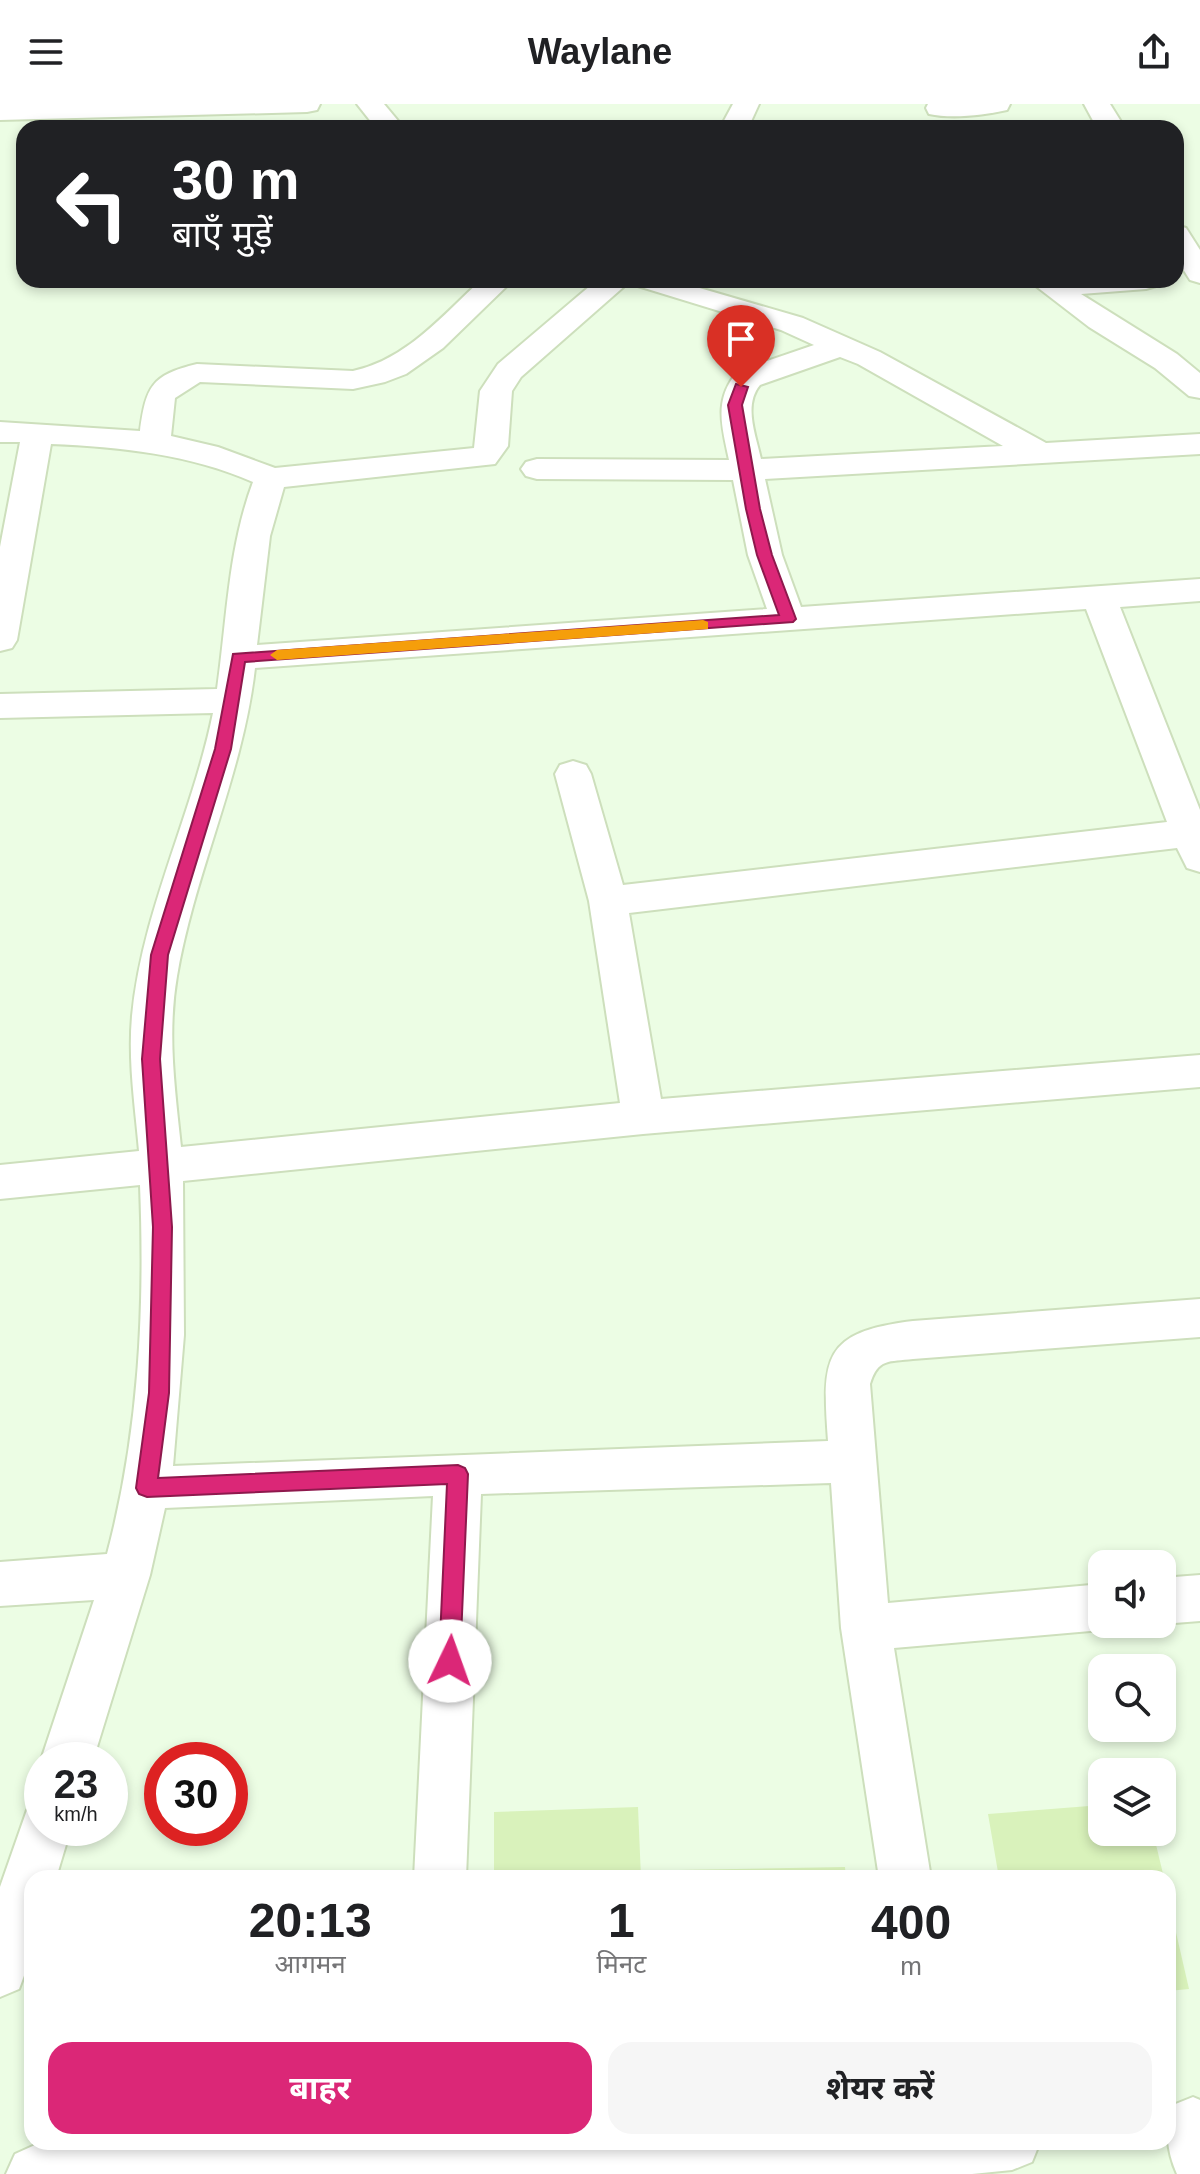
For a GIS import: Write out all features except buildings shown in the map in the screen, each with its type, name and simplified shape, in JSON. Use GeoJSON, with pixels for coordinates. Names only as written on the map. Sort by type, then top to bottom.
{"type":"FeatureCollection","features":[{"type":"Feature","properties":{"kind":"street"},"geometry":{"type":"LineString","coordinates":[[0,112],[129,119],[307,104]]}},
{"type":"Feature","properties":{"kind":"street"},"geometry":{"type":"LineString","coordinates":[[370,104],[383,120]]}},
{"type":"Feature","properties":{"kind":"street"},"geometry":{"type":"LineString","coordinates":[[941,113],[997,104]]}},
{"type":"Feature","properties":{"kind":"street"},"geometry":{"type":"LineString","coordinates":[[1184,248],[1200,275]]}},
{"type":"Feature","properties":{"kind":"street"},"geometry":{"type":"LineString","coordinates":[[154,443],[160,395],[180,379],[197,373],[353,380],[373,378],[396,368],[432,341],[489,288]]}},
{"type":"Feature","properties":{"kind":"street"},"geometry":{"type":"LineString","coordinates":[[0,432],[154,443],[204,451],[241,463],[271,478],[484,457],[492,446],[496,391],[509,371],[541,341],[572,321],[607,288]]}},
{"type":"Feature","properties":{"kind":"street"},"geometry":{"type":"LineString","coordinates":[[669,288],[755,312],[841,346],[974,413],[1040,453]]}},
{"type":"Feature","properties":{"kind":"street"},"geometry":{"type":"LineString","coordinates":[[1055,288],[1100,321],[1166,361],[1200,389]]}},
{"type":"Feature","properties":{"kind":"street"},"geometry":{"type":"LineString","coordinates":[[788,619],[765,555],[735,405],[741,387],[758,374],[841,346]]}},
{"type":"Feature","properties":{"kind":"street"},"geometry":{"type":"LineString","coordinates":[[1166,361],[1200,353]]}},
{"type":"Feature","properties":{"kind":"street"},"geometry":{"type":"LineString","coordinates":[[0,640],[37,434]]}},
{"type":"Feature","properties":{"kind":"street"},"geometry":{"type":"LineString","coordinates":[[537,469],[746,470],[1200,444]]}},
{"type":"Feature","properties":{"kind":"street"},"geometry":{"type":"LineString","coordinates":[[73,1742],[126,1575],[147,1488],[159,1393],[163,1227],[151,1059],[160,955],[223,749],[233,701],[252,538],[271,478]]}},
{"type":"Feature","properties":{"kind":"street"},"geometry":{"type":"LineString","coordinates":[[238,658],[1100,600],[1200,590]]}},
{"type":"Feature","properties":{"kind":"street"},"geometry":{"type":"LineString","coordinates":[[608,901],[1195,846],[1100,600]]}},
{"type":"Feature","properties":{"kind":"street"},"geometry":{"type":"LineString","coordinates":[[0,706],[233,701]]}},
{"type":"Feature","properties":{"kind":"street"},"geometry":{"type":"LineString","coordinates":[[573,774],[608,901],[643,1117]]}},
{"type":"Feature","properties":{"kind":"street"},"geometry":{"type":"LineString","coordinates":[[0,1182],[643,1117],[1200,1071]]}},
{"type":"Feature","properties":{"kind":"street"},"geometry":{"type":"LineString","coordinates":[[904,1870],[866,1628],[847,1384],[854,1359],[868,1347],[1200,1318]]}},
{"type":"Feature","properties":{"kind":"street"},"geometry":{"type":"LineString","coordinates":[[147,1488],[855,1461]]}},
{"type":"Feature","properties":{"kind":"street"},"geometry":{"type":"LineString","coordinates":[[440,1870],[458,1474]]}},
{"type":"Feature","properties":{"kind":"street"},"geometry":{"type":"LineString","coordinates":[[0,1584],[126,1575]]}},
{"type":"Feature","properties":{"kind":"street"},"geometry":{"type":"LineString","coordinates":[[1176,1600],[1200,1598]]}},
{"type":"Feature","properties":{"kind":"street"},"geometry":{"type":"LineString","coordinates":[[866,1628],[1088,1608]]}},
{"type":"Feature","properties":{"kind":"street"},"geometry":{"type":"LineString","coordinates":[[32,1870],[39,1846]]}},
{"type":"Feature","properties":{"kind":"street"},"geometry":{"type":"LineString","coordinates":[[0,1970],[24,1894]]}},
{"type":"Feature","properties":{"kind":"street"},"geometry":{"type":"LineString","coordinates":[[35,2174],[372,2150]]}},
{"type":"Feature","properties":{"kind":"slow traffic"},"geometry":{"type":"LineString","coordinates":[[277,655],[703,625]]}},
{"type":"Feature","properties":{"kind":"route"},"geometry":{"type":"LineString","coordinates":[[450,1661],[458,1474],[147,1488],[159,1393],[163,1227],[151,1059],[152,1016],[160,955],[223,749],[238,658],[788,619],[765,555],[753,509],[735,405],[741,387]]}}]}
